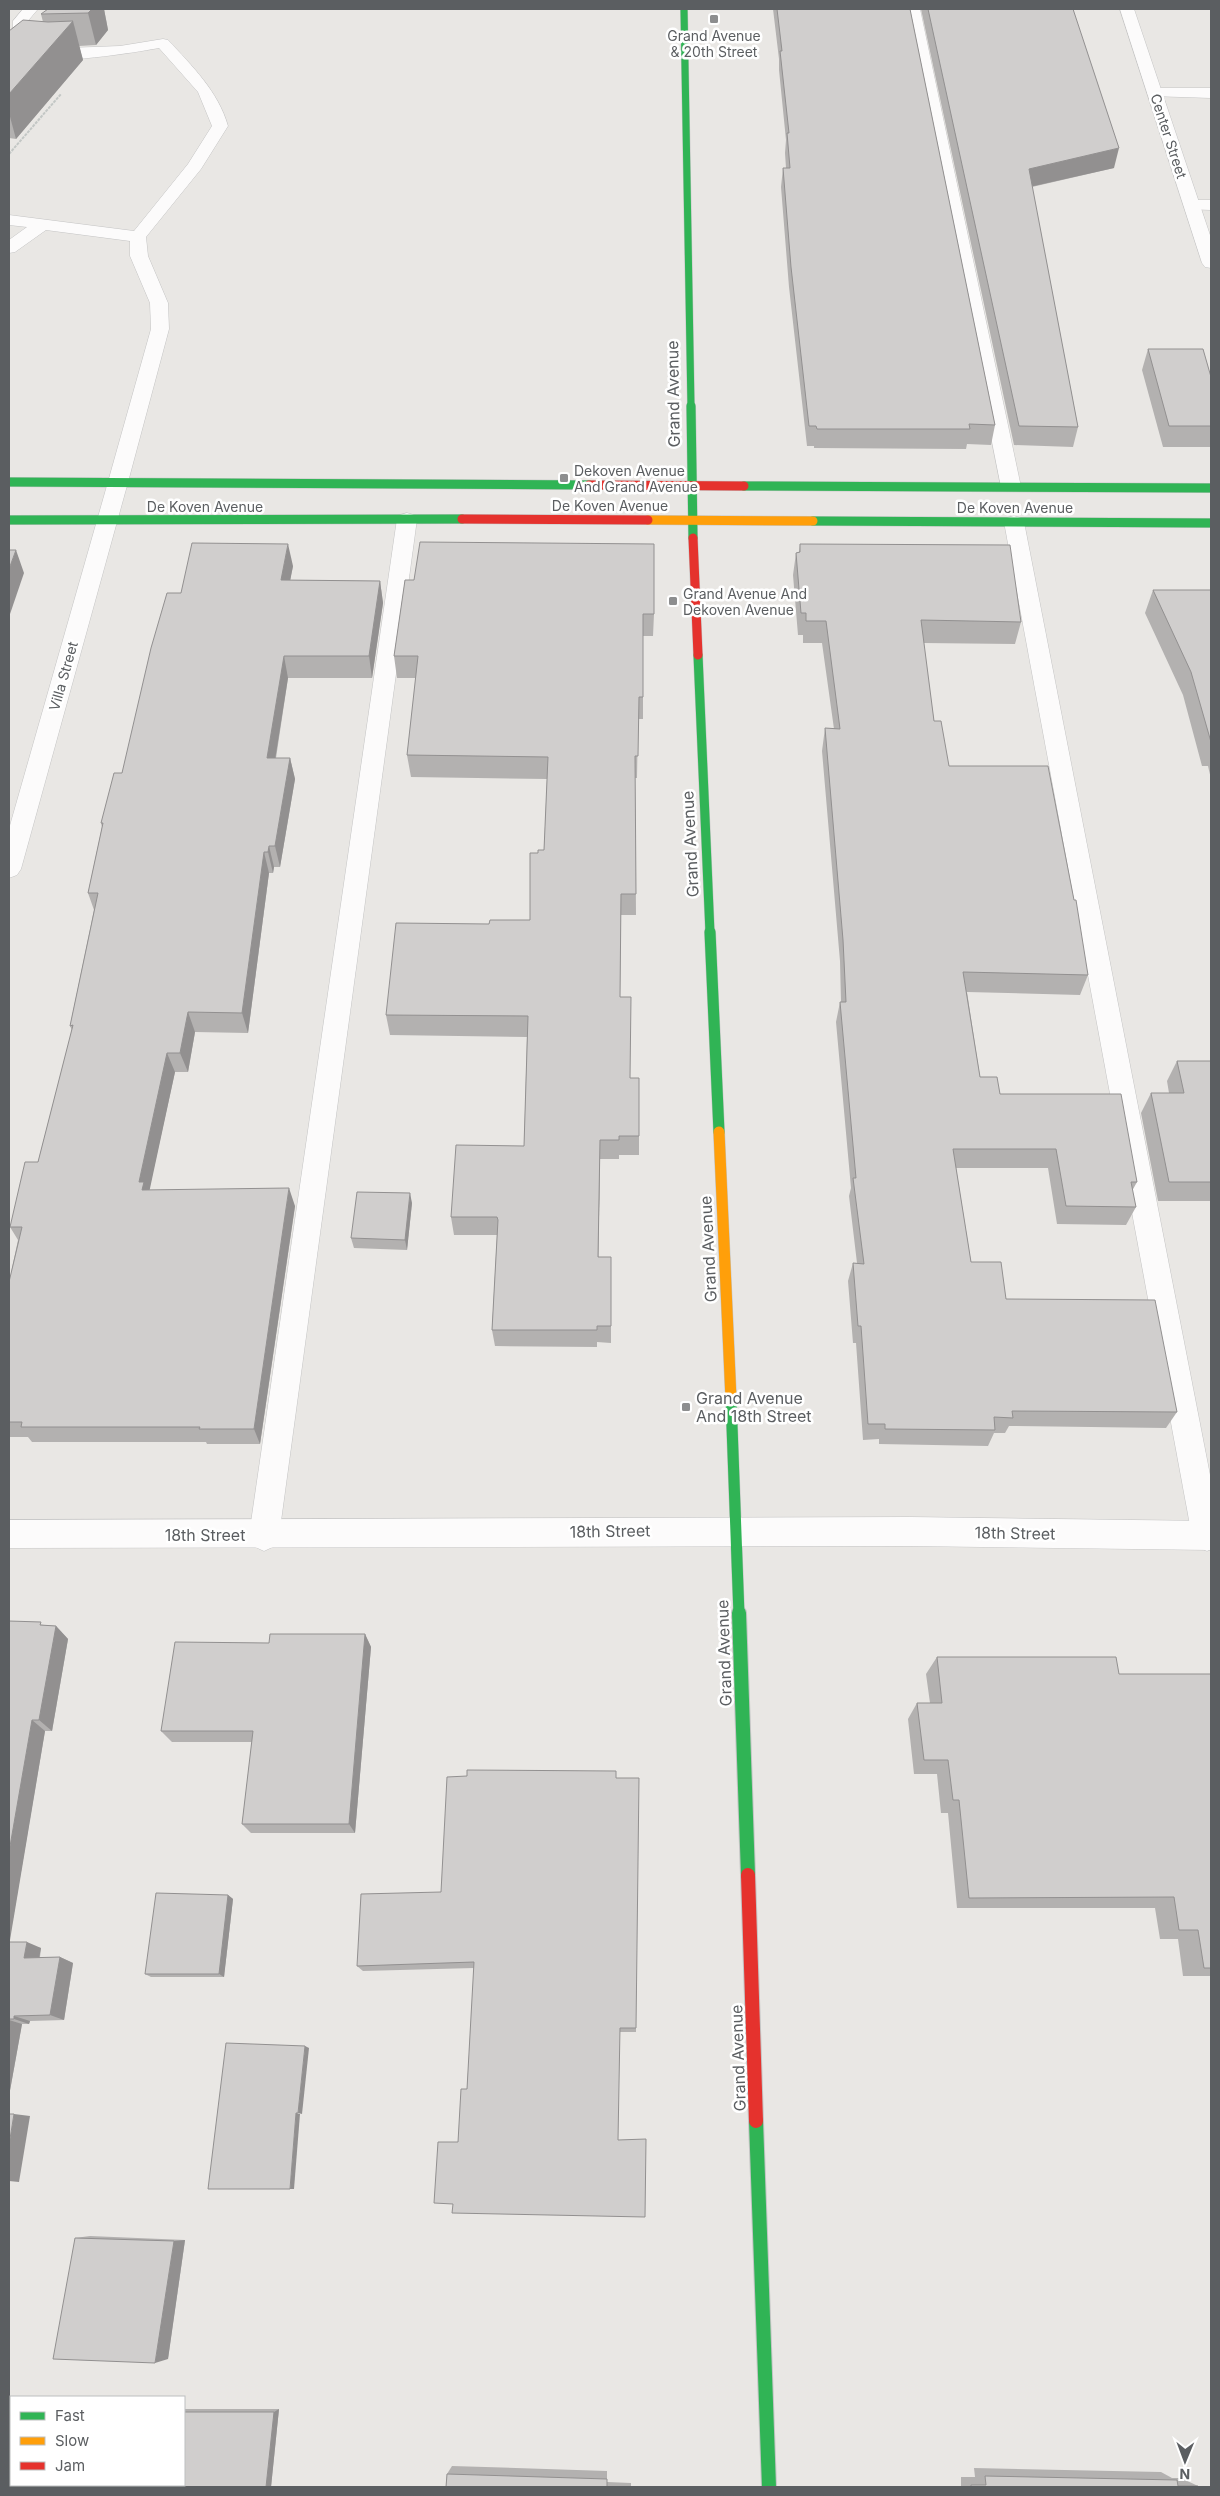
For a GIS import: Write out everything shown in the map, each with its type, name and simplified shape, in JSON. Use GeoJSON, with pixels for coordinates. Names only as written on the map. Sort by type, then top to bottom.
{"type":"FeatureCollection","features":[{"type":"Feature","properties":{"kind":"street"},"geometry":{"type":"LineString","coordinates":[[9,220],[138,237],[194,166],[220,126],[216,108],[206,91],[163,43],[120,50],[59,55],[35,53],[20,38],[20,21],[31,9]]}},
{"type":"Feature","properties":{"kind":"street","name":"Grand Avenue"},"geometry":{"type":"LineString","coordinates":[[684,9],[691,485],[736,1531],[769,2487]]}},
{"type":"Feature","properties":{"kind":"street"},"geometry":{"type":"LineString","coordinates":[[913,9],[1011,487]]}},
{"type":"Feature","properties":{"kind":"street","name":"Center Street"},"geometry":{"type":"LineString","coordinates":[[1127,9],[1211,263]]}},
{"type":"Feature","properties":{"kind":"street"},"geometry":{"type":"LineString","coordinates":[[1155,93],[1211,93]]}},
{"type":"Feature","properties":{"kind":"street"},"geometry":{"type":"LineString","coordinates":[[1192,205],[1211,205]]}},
{"type":"Feature","properties":{"kind":"street"},"geometry":{"type":"LineString","coordinates":[[9,248],[43,224]]}},
{"type":"Feature","properties":{"kind":"street","name":"Villa Street"},"geometry":{"type":"LineString","coordinates":[[9,869],[160,329],[159,303],[139,256],[138,237]]}},
{"type":"Feature","properties":{"kind":"street","name":"De Koven Avenue"},"geometry":{"type":"LineString","coordinates":[[9,482],[1211,488]]}},
{"type":"Feature","properties":{"kind":"street"},"geometry":{"type":"LineString","coordinates":[[264,1536],[407,519]]}},
{"type":"Feature","properties":{"kind":"street","name":"De Koven Avenue"},"geometry":{"type":"LineString","coordinates":[[9,520],[407,519],[1211,523]]}},
{"type":"Feature","properties":{"kind":"street"},"geometry":{"type":"LineString","coordinates":[[1014,522],[1209,1536]]}},
{"type":"Feature","properties":{"kind":"street","name":"18th Street"},"geometry":{"type":"LineString","coordinates":[[9,1534],[264,1536],[736,1531],[1209,1536]]}},
{"type":"Feature","properties":{"kind":"path"},"geometry":{"type":"LineString","coordinates":[[9,154],[64,91]]}},
{"type":"Feature","properties":{"kind":"building"},"geometry":{"type":"Polygon","coordinates":[[[48,9],[92,9],[88,13],[41,14],[48,9]]]}},
{"type":"Feature","properties":{"kind":"building"},"geometry":{"type":"Polygon","coordinates":[[[777,9],[910,9],[995,425],[969,424],[970,429],[817,429],[816,426],[809,426],[791,267],[783,168],[790,168],[787,133],[789,133],[777,9]]]}},
{"type":"Feature","properties":{"kind":"building"},"geometry":{"type":"Polygon","coordinates":[[[928,9],[1073,9],[1119,148],[1029,169],[1078,427],[1019,426],[928,9]]]}},
{"type":"Feature","properties":{"kind":"building"},"geometry":{"type":"Polygon","coordinates":[[[23,20],[73,21],[9,94],[9,31],[23,20]]]}},
{"type":"Feature","properties":{"kind":"building"},"geometry":{"type":"Polygon","coordinates":[[[1148,349],[1203,349],[1211,377],[1211,426],[1169,426],[1148,349]]]}},
{"type":"Feature","properties":{"kind":"building"},"geometry":{"type":"Polygon","coordinates":[[[420,542],[654,544],[654,614],[643,614],[643,697],[639,697],[638,756],[635,756],[636,894],[621,894],[620,997],[631,997],[630,1078],[639,1078],[639,1136],[619,1136],[619,1140],[600,1140],[598,1257],[611,1257],[611,1326],[597,1326],[597,1330],[492,1330],[497,1217],[451,1217],[456,1145],[524,1146],[528,1016],[386,1015],[396,923],[489,924],[490,920],[530,920],[530,853],[538,853],[538,850],[544,850],[548,757],[407,755],[418,656],[394,656],[405,580],[414,580],[420,542]]]}},
{"type":"Feature","properties":{"kind":"building"},"geometry":{"type":"Polygon","coordinates":[[[192,543],[288,544],[281,580],[380,581],[369,656],[284,656],[267,758],[290,758],[275,846],[269,846],[268,852],[264,852],[242,1013],[188,1012],[180,1053],[167,1053],[139,1182],[144,1182],[142,1190],[289,1188],[254,1429],[199,1429],[200,1427],[21,1427],[22,1422],[9,1422],[9,1282],[22,1227],[10,1227],[25,1162],[38,1162],[73,1025],[70,1026],[98,893],[88,893],[103,823],[101,823],[114,773],[122,773],[151,648],[167,593],[181,593],[192,543]]]}},
{"type":"Feature","properties":{"kind":"building"},"geometry":{"type":"Polygon","coordinates":[[[800,544],[1010,545],[1021,622],[921,620],[934,721],[941,721],[949,766],[1048,766],[1074,900],[1076,900],[1088,975],[963,972],[980,1077],[997,1077],[1000,1094],[1121,1094],[1137,1182],[1131,1182],[1136,1207],[1066,1206],[1056,1149],[953,1149],[971,1262],[1001,1262],[1006,1299],[1155,1300],[1177,1412],[1012,1411],[1013,1418],[994,1417],[995,1430],[885,1429],[885,1424],[868,1424],[861,1326],[858,1326],[853,1263],[864,1264],[853,1178],[856,1178],[840,1002],[846,1002],[843,940],[825,728],[840,729],[826,621],[806,621],[806,613],[801,613],[796,553],[800,552],[800,544]]]}},
{"type":"Feature","properties":{"kind":"building"},"geometry":{"type":"Polygon","coordinates":[[[9,550],[16,550],[9,569],[9,550]]]}},
{"type":"Feature","properties":{"kind":"building"},"geometry":{"type":"Polygon","coordinates":[[[1153,590],[1211,590],[1211,742],[1191,672],[1153,590]]]}},
{"type":"Feature","properties":{"kind":"building"},"geometry":{"type":"Polygon","coordinates":[[[1177,1061],[1211,1061],[1211,1182],[1169,1182],[1151,1093],[1184,1093],[1177,1061]]]}},
{"type":"Feature","properties":{"kind":"building"},"geometry":{"type":"Polygon","coordinates":[[[357,1192],[410,1193],[405,1240],[351,1238],[357,1192]]]}},
{"type":"Feature","properties":{"kind":"building"},"geometry":{"type":"Polygon","coordinates":[[[9,1621],[41,1622],[40,1625],[56,1626],[39,1720],[32,1720],[9,1852],[9,1621]]]}},
{"type":"Feature","properties":{"kind":"building"},"geometry":{"type":"Polygon","coordinates":[[[270,1634],[365,1634],[349,1824],[242,1824],[253,1731],[161,1731],[175,1642],[269,1643],[270,1634]]]}},
{"type":"Feature","properties":{"kind":"building"},"geometry":{"type":"Polygon","coordinates":[[[937,1657],[1116,1657],[1119,1674],[1211,1674],[1211,1968],[1204,1968],[1198,1930],[1179,1930],[1174,1897],[969,1898],[959,1800],[953,1800],[948,1760],[924,1760],[917,1703],[942,1703],[937,1657]]]}},
{"type":"Feature","properties":{"kind":"building"},"geometry":{"type":"Polygon","coordinates":[[[467,1770],[616,1771],[616,1778],[639,1778],[636,2028],[620,2028],[618,2140],[646,2139],[645,2217],[452,2213],[453,2204],[434,2203],[438,2142],[458,2142],[461,2089],[467,2089],[474,1962],[357,1966],[361,1894],[441,1892],[447,1777],[467,1776],[467,1770]]]}},
{"type":"Feature","properties":{"kind":"building"},"geometry":{"type":"Polygon","coordinates":[[[156,1893],[228,1895],[219,1974],[145,1974],[156,1893]]]}},
{"type":"Feature","properties":{"kind":"building"},"geometry":{"type":"Polygon","coordinates":[[[9,1942],[27,1942],[24,1958],[60,1957],[50,2015],[14,2016],[14,2019],[9,2019],[9,1942]]]}},
{"type":"Feature","properties":{"kind":"building"},"geometry":{"type":"Polygon","coordinates":[[[226,2043],[305,2046],[298,2113],[296,2113],[290,2189],[208,2189],[226,2043]]]}},
{"type":"Feature","properties":{"kind":"building"},"geometry":{"type":"Polygon","coordinates":[[[9,2114],[14,2114],[9,2145],[9,2114]]]}},
{"type":"Feature","properties":{"kind":"building"},"geometry":{"type":"Polygon","coordinates":[[[75,2238],[174,2241],[155,2363],[53,2359],[75,2238]]]}},
{"type":"Feature","properties":{"kind":"building"},"geometry":{"type":"Polygon","coordinates":[[[185,2412],[274,2412],[266,2487],[168,2487],[185,2486],[185,2412]]]}},
{"type":"Feature","properties":{"kind":"building"},"geometry":{"type":"Polygon","coordinates":[[[447,2474],[607,2479],[607,2487],[446,2487],[447,2474]]]}},
{"type":"Feature","properties":{"kind":"building"},"geometry":{"type":"Polygon","coordinates":[[[985,2476],[1177,2480],[1178,2486],[1198,2487],[971,2487],[971,2485],[986,2485],[985,2476]]]}},
{"type":"Feature","properties":{"kind":"traffic: fast"},"geometry":{"type":"LineString","coordinates":[[684,9],[693,538]]}},
{"type":"Feature","properties":{"kind":"traffic: fast"},"geometry":{"type":"LineString","coordinates":[[9,482],[589,485]]}},
{"type":"Feature","properties":{"kind":"traffic: fast"},"geometry":{"type":"LineString","coordinates":[[744,486],[1211,488]]}},
{"type":"Feature","properties":{"kind":"traffic: fast"},"geometry":{"type":"LineString","coordinates":[[9,520],[462,519]]}},
{"type":"Feature","properties":{"kind":"traffic: fast"},"geometry":{"type":"LineString","coordinates":[[813,521],[1211,523]]}},
{"type":"Feature","properties":{"kind":"traffic: fast"},"geometry":{"type":"LineString","coordinates":[[698,655],[719,1132]]}},
{"type":"Feature","properties":{"kind":"traffic: fast"},"geometry":{"type":"LineString","coordinates":[[731,1399],[748,1875]]}},
{"type":"Feature","properties":{"kind":"traffic: fast"},"geometry":{"type":"LineString","coordinates":[[756,2121],[769,2487]]}},
{"type":"Feature","properties":{"kind":"traffic: slow"},"geometry":{"type":"LineString","coordinates":[[648,520],[813,521]]}},
{"type":"Feature","properties":{"kind":"traffic: slow"},"geometry":{"type":"LineString","coordinates":[[719,1132],[731,1399]]}},
{"type":"Feature","properties":{"kind":"traffic: jam"},"geometry":{"type":"LineString","coordinates":[[589,485],[744,486]]}},
{"type":"Feature","properties":{"kind":"traffic: jam"},"geometry":{"type":"LineString","coordinates":[[462,519],[648,520]]}},
{"type":"Feature","properties":{"kind":"traffic: jam"},"geometry":{"type":"LineString","coordinates":[[693,538],[698,655]]}},
{"type":"Feature","properties":{"kind":"traffic: jam"},"geometry":{"type":"LineString","coordinates":[[748,1875],[756,2121]]}},
{"type":"Feature","properties":{"kind":"place","name":"Grand Avenue & 20th Street"},"geometry":{"type":"Point","coordinates":[714,19]}},
{"type":"Feature","properties":{"kind":"place","name":"Dekoven Avenue And Grand Avenue"},"geometry":{"type":"Point","coordinates":[564,478]}},
{"type":"Feature","properties":{"kind":"place","name":"Grand Avenue And Dekoven Avenue"},"geometry":{"type":"Point","coordinates":[673,601]}},
{"type":"Feature","properties":{"kind":"place","name":"Grand Avenue And 18th Street"},"geometry":{"type":"Point","coordinates":[686,1407]}}]}
